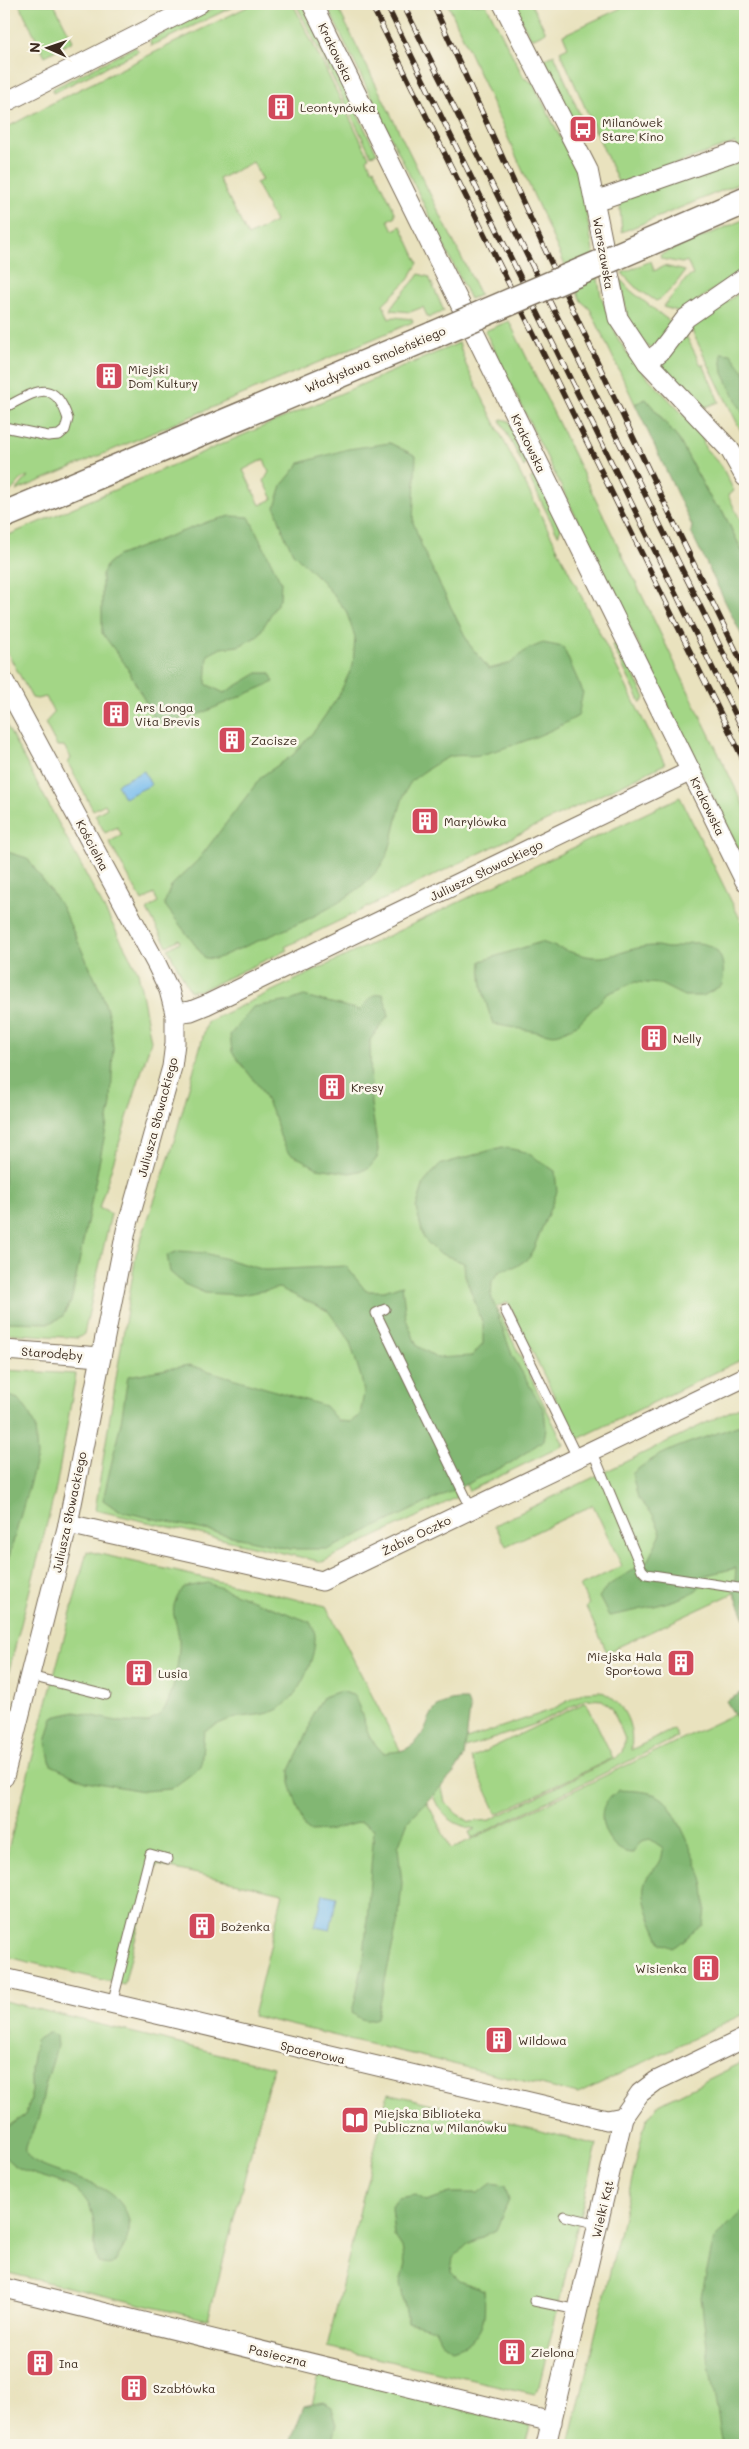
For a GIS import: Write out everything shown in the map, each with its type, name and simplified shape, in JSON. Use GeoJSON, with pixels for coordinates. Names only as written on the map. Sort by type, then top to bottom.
{"type":"FeatureCollection","features":[{"type":"Feature","properties":{"kind":"street"},"geometry":{"type":"LineString","coordinates":[[4,103],[199,4]]}},
{"type":"Feature","properties":{"kind":"street","name":"Krakowska"},"geometry":{"type":"LineString","coordinates":[[312,4],[745,881]]}},
{"type":"Feature","properties":{"kind":"street","name":"Warszawska"},"geometry":{"type":"LineString","coordinates":[[503,4],[588,170],[610,289],[618,318],[647,362],[730,450],[745,477]]}},
{"type":"Feature","properties":{"kind":"street"},"geometry":{"type":"LineString","coordinates":[[595,200],[733,154]]}},
{"type":"Feature","properties":{"kind":"street","name":"Władysława Smoleńskiego"},"geometry":{"type":"LineString","coordinates":[[4,515],[433,335],[745,201]]}},
{"type":"Feature","properties":{"kind":"street"},"geometry":{"type":"LineString","coordinates":[[647,362],[660,352],[681,322],[745,277]]}},
{"type":"Feature","properties":{"kind":"street","name":"Kościelna"},"geometry":{"type":"LineString","coordinates":[[4,681],[157,965],[169,990],[175,1013]]}},
{"type":"Feature","properties":{"kind":"street","name":"Juliusza Słowackiego"},"geometry":{"type":"LineString","coordinates":[[4,1777],[68,1524],[126,1231],[172,1067],[175,1043],[175,1013],[191,1011],[206,1004],[691,771]]}},
{"type":"Feature","properties":{"kind":"street","name":"Starodęby"},"geometry":{"type":"LineString","coordinates":[[4,1350],[101,1357]]}},
{"type":"Feature","properties":{"kind":"street","name":"Żabie Oczko"},"geometry":{"type":"LineString","coordinates":[[68,1524],[322,1581],[745,1377]]}},
{"type":"Feature","properties":{"kind":"street","name":"Spacerowa"},"geometry":{"type":"LineString","coordinates":[[4,1978],[589,2116],[607,2120],[622,2117]]}},
{"type":"Feature","properties":{"kind":"street","name":"Wielki Kąt"},"geometry":{"type":"LineString","coordinates":[[546,2445],[599,2224],[622,2117],[640,2093],[656,2081],[745,2038]]}},
{"type":"Feature","properties":{"kind":"street","name":"Pasieczna"},"geometry":{"type":"LineString","coordinates":[[4,2288],[552,2422]]}},
{"type":"Feature","properties":{"kind":"lane"},"geometry":{"type":"LineString","coordinates":[[4,408],[34,392],[50,391],[57,396],[68,419],[65,430],[54,436],[4,427]]}},
{"type":"Feature","properties":{"kind":"lane"},"geometry":{"type":"LineString","coordinates":[[385,1309],[376,1314],[471,1508]]}},
{"type":"Feature","properties":{"kind":"lane"},"geometry":{"type":"LineString","coordinates":[[505,1310],[585,1454],[642,1570],[646,1574],[745,1589]]}},
{"type":"Feature","properties":{"kind":"lane"},"geometry":{"type":"LineString","coordinates":[[30,1676],[106,1695]]}},
{"type":"Feature","properties":{"kind":"lane"},"geometry":{"type":"LineString","coordinates":[[112,2005],[150,1854],[168,1859]]}},
{"type":"Feature","properties":{"kind":"lane"},"geometry":{"type":"LineString","coordinates":[[564,2216],[599,2224]]}},
{"type":"Feature","properties":{"kind":"lane"},"geometry":{"type":"LineString","coordinates":[[534,2301],[578,2310]]}},
{"type":"Feature","properties":{"kind":"green space"},"geometry":{"type":"Polygon","coordinates":[[[19,4],[54,4],[73,41],[45,56],[19,4]]]}},
{"type":"Feature","properties":{"kind":"green space"},"geometry":{"type":"Polygon","coordinates":[[[222,4],[239,4],[151,46],[150,40],[222,4]]]}},
{"type":"Feature","properties":{"kind":"green space"},"geometry":{"type":"Polygon","coordinates":[[[253,4],[293,4],[369,157],[367,159],[372,169],[374,168],[395,212],[395,216],[388,220],[393,230],[401,226],[418,263],[408,280],[383,304],[389,319],[394,317],[412,319],[413,322],[16,491],[28,476],[4,495],[4,129],[60,99],[253,4]],[[253,162],[219,179],[248,236],[275,222],[256,183],[262,180],[253,162]]]}},
{"type":"Feature","properties":{"kind":"green space"},"geometry":{"type":"Polygon","coordinates":[[[296,4],[302,4],[377,153],[371,155],[296,4]]]}},
{"type":"Feature","properties":{"kind":"green space"},"geometry":{"type":"Polygon","coordinates":[[[326,4],[336,4],[480,295],[470,299],[326,4]]]}},
{"type":"Feature","properties":{"kind":"green space"},"geometry":{"type":"Polygon","coordinates":[[[448,4],[486,4],[524,78],[533,83],[580,177],[601,296],[617,337],[632,361],[701,433],[705,448],[722,467],[734,491],[728,495],[745,530],[745,557],[722,510],[713,503],[679,440],[646,399],[635,404],[590,309],[581,301],[448,4]]]}},
{"type":"Feature","properties":{"kind":"green space"},"geometry":{"type":"Polygon","coordinates":[[[513,4],[531,4],[546,32],[534,38],[530,37],[513,4]]]}},
{"type":"Feature","properties":{"kind":"green space"},"geometry":{"type":"Polygon","coordinates":[[[630,4],[745,4],[745,181],[622,232],[620,209],[622,198],[743,154],[734,143],[619,184],[560,51],[568,47],[563,35],[630,4]]]}},
{"type":"Feature","properties":{"kind":"green space"},"geometry":{"type":"Polygon","coordinates":[[[135,47],[139,51],[53,93],[52,89],[135,47]]]}},
{"type":"Feature","properties":{"kind":"green space"},"geometry":{"type":"Polygon","coordinates":[[[554,54],[583,122],[575,126],[542,61],[554,54]]]}},
{"type":"Feature","properties":{"kind":"green space"},"geometry":{"type":"Polygon","coordinates":[[[745,219],[745,268],[681,312],[663,307],[688,277],[693,275],[687,261],[682,263],[661,259],[660,255],[745,219]]]}},
{"type":"Feature","properties":{"kind":"green space"},"geometry":{"type":"Polygon","coordinates":[[[651,261],[654,271],[664,266],[685,271],[667,293],[656,301],[635,287],[622,273],[651,261]]]}},
{"type":"Feature","properties":{"kind":"green space"},"geometry":{"type":"Polygon","coordinates":[[[419,274],[429,277],[444,311],[428,318],[423,307],[410,312],[391,310],[396,302],[419,274]]]}},
{"type":"Feature","properties":{"kind":"green space"},"geometry":{"type":"Polygon","coordinates":[[[620,279],[631,291],[673,324],[652,348],[648,347],[628,320],[620,279]]]}},
{"type":"Feature","properties":{"kind":"green space"},"geometry":{"type":"Polygon","coordinates":[[[745,289],[745,439],[690,327],[745,289]]]}},
{"type":"Feature","properties":{"kind":"green space"},"geometry":{"type":"Polygon","coordinates":[[[509,321],[745,808],[745,862],[485,331],[509,321]]]}},
{"type":"Feature","properties":{"kind":"green space"},"geometry":{"type":"Polygon","coordinates":[[[682,328],[701,365],[703,364],[719,402],[702,408],[664,368],[664,360],[682,328]]]}},
{"type":"Feature","properties":{"kind":"green space"},"geometry":{"type":"Polygon","coordinates":[[[459,343],[466,365],[665,764],[285,947],[287,950],[202,990],[190,991],[168,949],[180,942],[179,939],[167,946],[147,910],[158,902],[154,894],[142,901],[109,842],[122,835],[117,827],[105,833],[95,815],[107,808],[105,804],[93,810],[68,763],[71,758],[64,746],[57,746],[45,723],[54,713],[46,697],[32,698],[4,646],[4,537],[459,343]],[[264,459],[243,470],[260,505],[273,499],[264,481],[269,472],[264,459]]]}},
{"type":"Feature","properties":{"kind":"green space"},"geometry":{"type":"Polygon","coordinates":[[[721,353],[731,354],[745,373],[745,418],[723,373],[721,353]]]}},
{"type":"Feature","properties":{"kind":"green space"},"geometry":{"type":"Polygon","coordinates":[[[646,399],[679,440],[713,503],[722,510],[745,557],[745,642],[691,532],[692,526],[635,404],[646,399]]]}},
{"type":"Feature","properties":{"kind":"green space"},"geometry":{"type":"Polygon","coordinates":[[[500,420],[509,421],[528,460],[524,467],[500,420]]]}},
{"type":"Feature","properties":{"kind":"green space"},"geometry":{"type":"Polygon","coordinates":[[[390,443],[416,456],[413,522],[424,552],[469,644],[489,669],[511,663],[526,650],[543,643],[563,647],[583,692],[578,716],[543,734],[518,743],[480,755],[449,757],[431,767],[414,779],[408,786],[400,807],[387,855],[368,880],[350,895],[306,920],[216,959],[205,958],[164,904],[171,886],[198,860],[262,776],[293,755],[315,730],[338,697],[353,665],[355,637],[346,611],[322,581],[293,553],[284,534],[275,507],[282,485],[300,463],[348,449],[390,443]]]}},
{"type":"Feature","properties":{"kind":"green space"},"geometry":{"type":"Polygon","coordinates":[[[537,477],[561,528],[558,535],[530,479],[537,477]]]}},
{"type":"Feature","properties":{"kind":"green space"},"geometry":{"type":"Polygon","coordinates":[[[231,516],[249,517],[281,582],[280,599],[258,636],[239,646],[221,648],[208,655],[206,684],[224,693],[258,673],[270,673],[274,682],[202,713],[164,725],[155,720],[125,664],[102,633],[102,575],[107,564],[117,556],[210,521],[231,516]]]}},
{"type":"Feature","properties":{"kind":"green space"},"geometry":{"type":"Polygon","coordinates":[[[618,644],[645,698],[641,703],[612,645],[618,644]]]}},
{"type":"Feature","properties":{"kind":"green space"},"geometry":{"type":"Polygon","coordinates":[[[4,721],[138,972],[151,1041],[99,1208],[111,1214],[84,1334],[78,1338],[4,1333],[4,721]]]}},
{"type":"Feature","properties":{"kind":"green space"},"geometry":{"type":"Polygon","coordinates":[[[680,797],[745,929],[745,1358],[576,1440],[508,1302],[496,1307],[564,1445],[469,1491],[387,1323],[364,1306],[458,1497],[322,1562],[95,1510],[136,1254],[171,1152],[207,1022],[680,797]]]}},
{"type":"Feature","properties":{"kind":"green space"},"geometry":{"type":"Polygon","coordinates":[[[4,851],[27,858],[62,907],[102,994],[110,1020],[113,1048],[111,1104],[71,1302],[62,1317],[50,1323],[4,1322],[4,851]]]}},
{"type":"Feature","properties":{"kind":"green space"},"geometry":{"type":"Polygon","coordinates":[[[541,942],[580,955],[593,957],[645,947],[674,948],[690,943],[700,943],[708,945],[719,954],[723,968],[722,985],[703,996],[684,996],[660,984],[635,982],[607,994],[577,1025],[554,1035],[493,1024],[482,986],[481,961],[541,942]]]}},
{"type":"Feature","properties":{"kind":"green space"},"geometry":{"type":"Polygon","coordinates":[[[383,994],[389,1015],[370,1040],[371,1104],[378,1149],[377,1158],[368,1169],[350,1173],[317,1168],[288,1152],[280,1136],[275,1118],[260,1088],[232,1052],[230,1035],[253,1007],[290,1001],[304,996],[359,1010],[374,995],[383,994]]]}},
{"type":"Feature","properties":{"kind":"green space"},"geometry":{"type":"Polygon","coordinates":[[[502,1147],[526,1152],[555,1171],[557,1192],[530,1257],[517,1266],[501,1270],[492,1281],[491,1296],[512,1355],[544,1410],[546,1428],[544,1440],[509,1464],[329,1549],[290,1549],[119,1511],[103,1500],[121,1422],[128,1376],[189,1365],[325,1406],[338,1421],[350,1422],[360,1415],[364,1393],[361,1377],[349,1339],[328,1311],[279,1288],[240,1295],[205,1293],[184,1284],[170,1272],[167,1255],[179,1251],[205,1253],[265,1270],[346,1266],[366,1291],[384,1291],[402,1285],[406,1319],[417,1346],[438,1358],[472,1356],[483,1344],[483,1324],[465,1276],[464,1263],[437,1252],[424,1239],[416,1208],[424,1183],[439,1165],[502,1147]]]}},
{"type":"Feature","properties":{"kind":"green space"},"geometry":{"type":"Polygon","coordinates":[[[4,1370],[76,1374],[56,1488],[4,1690],[4,1370]]]}},
{"type":"Feature","properties":{"kind":"green space"},"geometry":{"type":"Polygon","coordinates":[[[4,1394],[18,1399],[28,1411],[35,1427],[37,1457],[4,1575],[4,1394]]]}},
{"type":"Feature","properties":{"kind":"green space"},"geometry":{"type":"Polygon","coordinates":[[[745,1404],[745,1617],[734,1593],[607,1652],[586,1607],[589,1605],[580,1586],[622,1566],[593,1505],[506,1546],[495,1525],[745,1404]]]}},
{"type":"Feature","properties":{"kind":"green space"},"geometry":{"type":"Polygon","coordinates":[[[745,1425],[745,1619],[734,1592],[736,1568],[706,1575],[697,1590],[679,1599],[609,1616],[599,1597],[609,1585],[648,1560],[661,1533],[653,1515],[638,1498],[632,1474],[643,1465],[668,1451],[737,1426],[745,1425]]]}},
{"type":"Feature","properties":{"kind":"green space"},"geometry":{"type":"Polygon","coordinates":[[[87,1551],[326,1606],[451,1849],[745,1709],[745,2013],[578,2094],[253,2016],[283,1893],[157,1865],[156,1868],[153,1868],[124,1985],[4,1956],[4,1865],[87,1551]]]}},
{"type":"Feature","properties":{"kind":"green space"},"geometry":{"type":"Polygon","coordinates":[[[208,1583],[310,1622],[315,1636],[309,1668],[290,1699],[274,1711],[232,1719],[204,1731],[201,1767],[171,1789],[143,1791],[86,1781],[51,1765],[46,1742],[53,1717],[75,1712],[121,1722],[148,1723],[163,1711],[176,1676],[179,1639],[174,1613],[175,1602],[184,1587],[208,1583]]]}},
{"type":"Feature","properties":{"kind":"green space"},"geometry":{"type":"Polygon","coordinates":[[[341,1691],[355,1696],[370,1738],[383,1753],[404,1750],[416,1742],[434,1710],[441,1705],[451,1701],[467,1700],[470,1710],[464,1757],[454,1773],[408,1821],[398,1847],[402,1883],[399,1915],[377,2018],[370,2020],[361,2019],[352,2013],[364,1959],[374,1829],[361,1822],[327,1831],[311,1832],[304,1827],[290,1783],[290,1770],[309,1730],[312,1715],[323,1697],[341,1691]]]}},
{"type":"Feature","properties":{"kind":"green space"},"geometry":{"type":"Polygon","coordinates":[[[600,1691],[608,1695],[621,1707],[629,1723],[632,1741],[631,1750],[674,1729],[678,1737],[472,1838],[469,1832],[475,1829],[459,1825],[442,1812],[432,1791],[455,1743],[551,1710],[584,1692],[600,1691]],[[587,1699],[533,1725],[457,1751],[441,1784],[445,1802],[457,1814],[470,1822],[490,1820],[617,1757],[622,1752],[625,1739],[612,1708],[602,1700],[587,1699]]]}},
{"type":"Feature","properties":{"kind":"green space"},"geometry":{"type":"Polygon","coordinates":[[[745,1691],[745,1723],[739,1722],[726,1701],[745,1691]]]}},
{"type":"Feature","properties":{"kind":"green space"},"geometry":{"type":"Polygon","coordinates":[[[586,1702],[613,1758],[497,1814],[471,1758],[586,1702]]]}},
{"type":"Feature","properties":{"kind":"green space"},"geometry":{"type":"Polygon","coordinates":[[[619,1790],[654,1794],[664,1800],[682,1828],[702,1879],[705,1892],[703,1925],[673,1948],[661,1943],[645,1902],[644,1893],[644,1885],[647,1878],[660,1862],[663,1848],[650,1839],[641,1841],[633,1853],[625,1852],[611,1842],[603,1826],[603,1808],[608,1800],[619,1790]]]}},
{"type":"Feature","properties":{"kind":"green space"},"geometry":{"type":"Polygon","coordinates":[[[4,2001],[273,2067],[208,2320],[4,2272],[4,2001]]]}},
{"type":"Feature","properties":{"kind":"green space"},"geometry":{"type":"Polygon","coordinates":[[[50,2032],[56,2036],[57,2046],[38,2118],[26,2145],[27,2155],[41,2165],[106,2191],[121,2204],[128,2217],[129,2230],[125,2244],[113,2264],[98,2263],[95,2251],[92,2213],[87,2202],[80,2194],[62,2183],[17,2167],[4,2156],[4,2129],[25,2115],[31,2099],[31,2068],[36,2040],[50,2032]]]}},
{"type":"Feature","properties":{"kind":"green space"},"geometry":{"type":"Polygon","coordinates":[[[745,2061],[745,2445],[569,2445],[646,2120],[659,2104],[745,2061]]]}},
{"type":"Feature","properties":{"kind":"green space"},"geometry":{"type":"Polygon","coordinates":[[[388,2093],[597,2145],[538,2390],[535,2394],[327,2347],[388,2093]]]}},
{"type":"Feature","properties":{"kind":"green space"},"geometry":{"type":"Polygon","coordinates":[[[492,2183],[505,2185],[509,2200],[496,2230],[468,2244],[453,2258],[451,2272],[460,2281],[484,2290],[483,2319],[477,2334],[471,2340],[452,2349],[441,2341],[435,2329],[408,2322],[400,2283],[405,2264],[402,2247],[394,2235],[391,2208],[398,2198],[416,2195],[426,2201],[450,2193],[479,2193],[492,2183]]]}},
{"type":"Feature","properties":{"kind":"green space"},"geometry":{"type":"Polygon","coordinates":[[[745,2208],[745,2445],[723,2445],[709,2364],[701,2297],[714,2239],[745,2208]]]}},
{"type":"Feature","properties":{"kind":"green space"},"geometry":{"type":"Polygon","coordinates":[[[319,2374],[531,2426],[526,2445],[303,2445],[319,2374]]]}},
{"type":"Feature","properties":{"kind":"green space"},"geometry":{"type":"Polygon","coordinates":[[[323,2402],[332,2407],[337,2424],[332,2445],[289,2445],[304,2406],[323,2402]]]}},
{"type":"Feature","properties":{"kind":"water"},"geometry":{"type":"Polygon","coordinates":[[[144,771],[151,785],[124,798],[117,784],[144,771]]]}},
{"type":"Feature","properties":{"kind":"water"},"geometry":{"type":"Polygon","coordinates":[[[323,1894],[337,1897],[330,1930],[315,1927],[323,1894]]]}},
{"type":"Feature","properties":{"kind":"railway"},"geometry":{"type":"LineString","coordinates":[[371,4],[745,763]]}},
{"type":"Feature","properties":{"kind":"railway"},"geometry":{"type":"LineString","coordinates":[[386,4],[745,734]]}},
{"type":"Feature","properties":{"kind":"railway"},"geometry":{"type":"LineString","coordinates":[[403,4],[745,697]]}},
{"type":"Feature","properties":{"kind":"railway"},"geometry":{"type":"LineString","coordinates":[[433,4],[586,338],[745,669]]}},
{"type":"Feature","properties":{"kind":"place","name":"Leontynówka"},"geometry":{"type":"Point","coordinates":[281,107]}},
{"type":"Feature","properties":{"kind":"place","name":"Milanówek Stare Kino"},"geometry":{"type":"Point","coordinates":[583,129]}},
{"type":"Feature","properties":{"kind":"place","name":"Miejski Dom Kultury"},"geometry":{"type":"Point","coordinates":[109,376]}},
{"type":"Feature","properties":{"kind":"place","name":"Ars Longa Vita Brevis"},"geometry":{"type":"Point","coordinates":[116,714]}},
{"type":"Feature","properties":{"kind":"place","name":"Zacisze"},"geometry":{"type":"Point","coordinates":[232,740]}},
{"type":"Feature","properties":{"kind":"place","name":"Marylówka"},"geometry":{"type":"Point","coordinates":[425,821]}},
{"type":"Feature","properties":{"kind":"place","name":"Nelly"},"geometry":{"type":"Point","coordinates":[654,1038]}},
{"type":"Feature","properties":{"kind":"place","name":"Kresy"},"geometry":{"type":"Point","coordinates":[332,1087]}},
{"type":"Feature","properties":{"kind":"place","name":"Miejska Hala Sportowa"},"geometry":{"type":"Point","coordinates":[681,1663]}},
{"type":"Feature","properties":{"kind":"place","name":"Lusia"},"geometry":{"type":"Point","coordinates":[139,1673]}},
{"type":"Feature","properties":{"kind":"place","name":"Bożenka"},"geometry":{"type":"Point","coordinates":[202,1926]}},
{"type":"Feature","properties":{"kind":"place","name":"Wisienka"},"geometry":{"type":"Point","coordinates":[706,1968]}},
{"type":"Feature","properties":{"kind":"place","name":"Wildowa"},"geometry":{"type":"Point","coordinates":[499,2040]}},
{"type":"Feature","properties":{"kind":"place","name":"Miejska Biblioteka Publiczna w Milanówku"},"geometry":{"type":"Point","coordinates":[355,2120]}},
{"type":"Feature","properties":{"kind":"place","name":"Zielona"},"geometry":{"type":"Point","coordinates":[512,2352]}},
{"type":"Feature","properties":{"kind":"place","name":"Ina"},"geometry":{"type":"Point","coordinates":[40,2363]}},
{"type":"Feature","properties":{"kind":"place","name":"Szabłówka"},"geometry":{"type":"Point","coordinates":[134,2388]}}]}
